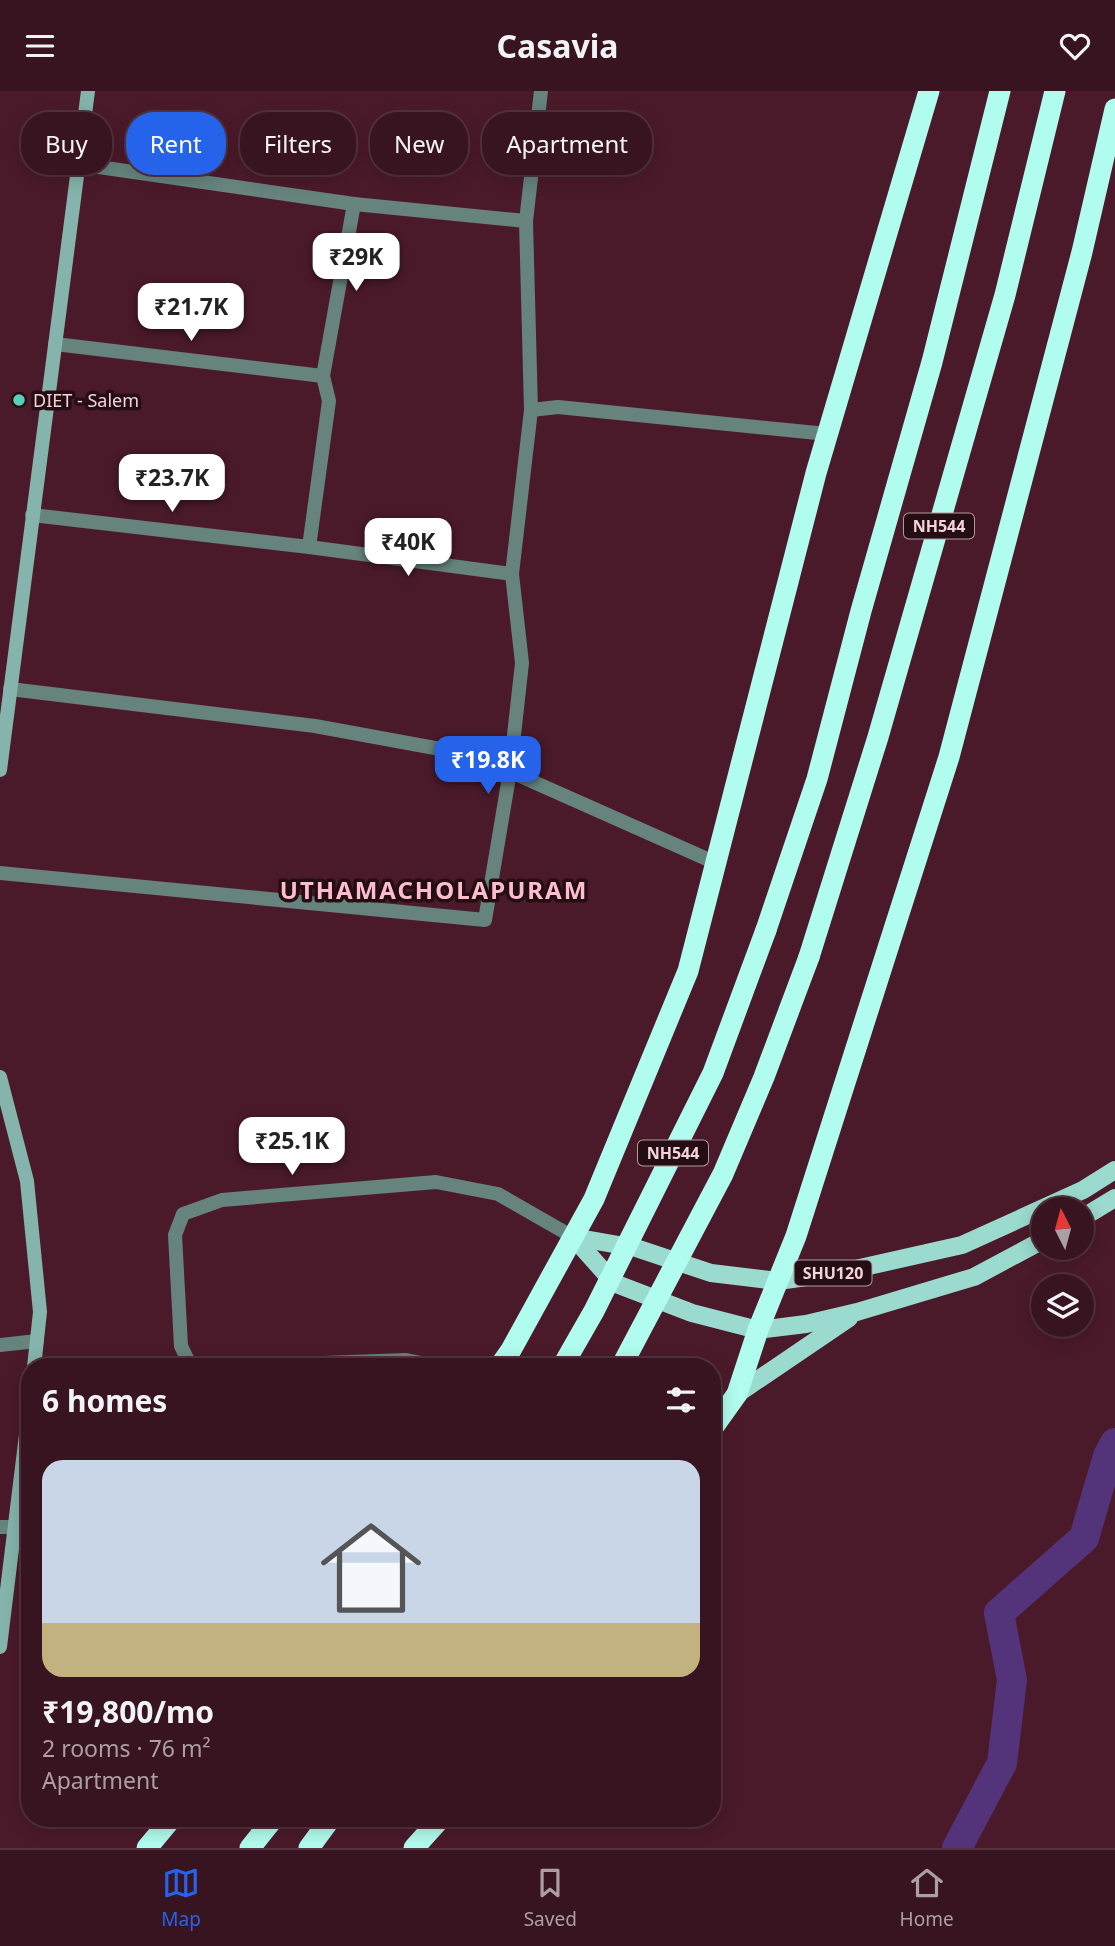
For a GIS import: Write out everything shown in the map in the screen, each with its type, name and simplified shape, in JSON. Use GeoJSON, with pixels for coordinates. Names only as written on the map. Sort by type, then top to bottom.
{"type":"FeatureCollection","features":[{"type":"Feature","properties":{"kind":"highway"},"geometry":{"type":"LineString","coordinates":[[505,1358],[594,1199],[688,971],[827,434],[929,91]]}},
{"type":"Feature","properties":{"kind":"highway","name":"NH544"},"geometry":{"type":"LineString","coordinates":[[567,1358],[594,1311],[713,1073],[766,930],[817,779],[932,362],[1000,91]]}},
{"type":"Feature","properties":{"kind":"highway","name":"NH544"},"geometry":{"type":"LineString","coordinates":[[626,1358],[723,1174],[764,1077],[809,957],[878,737],[997,322],[1055,91]]}},
{"type":"Feature","properties":{"kind":"highway"},"geometry":{"type":"LineString","coordinates":[[721,1416],[737,1394],[758,1330],[801,1223],[949,757],[1082,252],[1115,109]]}},
{"type":"Feature","properties":{"kind":"highway"},"geometry":{"type":"LineString","coordinates":[[147,1848],[164,1827]]}},
{"type":"Feature","properties":{"kind":"highway"},"geometry":{"type":"LineString","coordinates":[[250,1848],[267,1827]]}},
{"type":"Feature","properties":{"kind":"highway"},"geometry":{"type":"LineString","coordinates":[[309,1848],[324,1827]]}},
{"type":"Feature","properties":{"kind":"highway"},"geometry":{"type":"LineString","coordinates":[[414,1848],[434,1827]]}},
{"type":"Feature","properties":{"kind":"main road","name":"SHU120"},"geometry":{"type":"LineString","coordinates":[[573,1237],[636,1248],[711,1273],[778,1281],[842,1272],[962,1245],[1083,1190],[1115,1170]]}},
{"type":"Feature","properties":{"kind":"main road"},"geometry":{"type":"LineString","coordinates":[[1094,1210],[1115,1198]]}},
{"type":"Feature","properties":{"kind":"main road"},"geometry":{"type":"LineString","coordinates":[[573,1237],[614,1283],[692,1313],[758,1330],[806,1324],[857,1312],[974,1277],[1031,1246]]}},
{"type":"Feature","properties":{"kind":"main road"},"geometry":{"type":"LineString","coordinates":[[737,1394],[857,1312]]}},
{"type":"Feature","properties":{"kind":"street"},"geometry":{"type":"LineString","coordinates":[[85,112],[88,91]]}},
{"type":"Feature","properties":{"kind":"street"},"geometry":{"type":"LineString","coordinates":[[0,873],[485,920],[510,771],[522,663],[512,573],[531,410],[526,221],[541,91]]}},
{"type":"Feature","properties":{"kind":"street"},"geometry":{"type":"LineString","coordinates":[[112,170],[354,204],[526,221]]}},
{"type":"Feature","properties":{"kind":"street"},"geometry":{"type":"LineString","coordinates":[[0,770],[77,175]]}},
{"type":"Feature","properties":{"kind":"street"},"geometry":{"type":"LineString","coordinates":[[309,547],[329,401],[323,376],[354,204]]}},
{"type":"Feature","properties":{"kind":"street"},"geometry":{"type":"LineString","coordinates":[[55,344],[323,376]]}},
{"type":"Feature","properties":{"kind":"street"},"geometry":{"type":"LineString","coordinates":[[531,410],[558,407],[827,434]]}},
{"type":"Feature","properties":{"kind":"street"},"geometry":{"type":"LineString","coordinates":[[32,515],[512,573]]}},
{"type":"Feature","properties":{"kind":"street"},"geometry":{"type":"LineString","coordinates":[[10,689],[315,726],[473,755],[716,863]]}},
{"type":"Feature","properties":{"kind":"street"},"geometry":{"type":"LineString","coordinates":[[0,1077],[27,1181],[40,1312],[35,1358]]}},
{"type":"Feature","properties":{"kind":"street"},"geometry":{"type":"LineString","coordinates":[[187,1358],[181,1346],[175,1235],[183,1215],[222,1200],[436,1182],[498,1194],[573,1237]]}},
{"type":"Feature","properties":{"kind":"street"},"geometry":{"type":"LineString","coordinates":[[0,1345],[37,1341]]}},
{"type":"Feature","properties":{"kind":"street"},"geometry":{"type":"LineString","coordinates":[[0,1527],[21,1529]]}},
{"type":"Feature","properties":{"kind":"street"},"geometry":{"type":"LineString","coordinates":[[0,1647],[21,1539]]}},
{"type":"Feature","properties":{"kind":"waterway"},"geometry":{"type":"LineString","coordinates":[[957,1848],[1002,1763],[1012,1680],[999,1613],[1084,1538],[1108,1456],[1115,1443]]}},
{"type":"Feature","properties":{"kind":"place","name":"DIET - Salem"},"geometry":{"type":"Point","coordinates":[19,400]}},
{"type":"Feature","properties":{"kind":"district","name":"UTHAMACHOLAPURAM"},"geometry":{"type":"Point","coordinates":[434,889]}}]}
